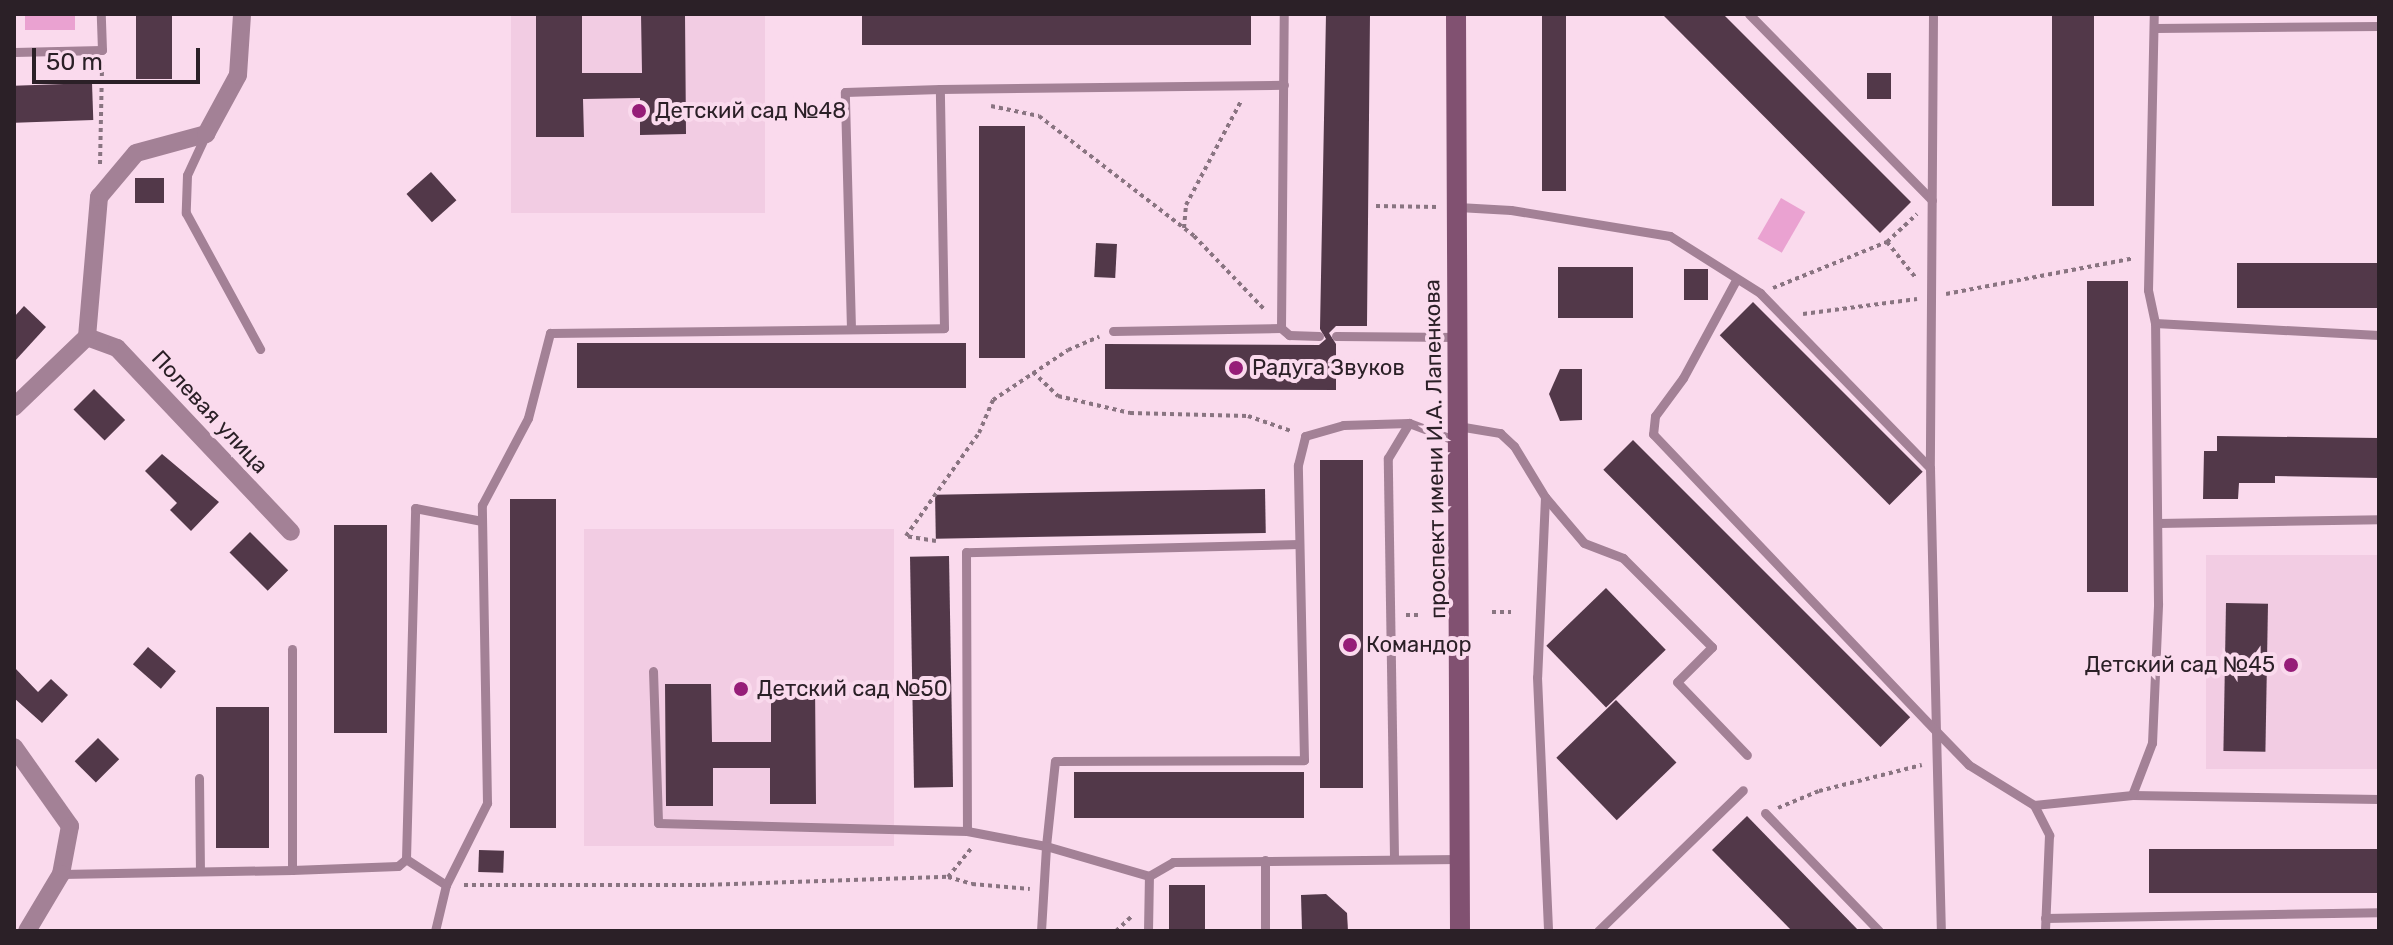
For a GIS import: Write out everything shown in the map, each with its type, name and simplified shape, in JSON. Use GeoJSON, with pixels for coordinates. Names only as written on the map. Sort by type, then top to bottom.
{"type":"FeatureCollection","features":[{"type":"Feature","properties":{"kind":"main road","name":"проспект имени И.А. Лапенкова"},"geometry":{"type":"LineString","coordinates":[[1456,14],[1460,931]]}},
{"type":"Feature","properties":{"kind":"street"},"geometry":{"type":"LineString","coordinates":[[14,407],[87,337],[99,197],[136,153],[206,134],[238,75],[242,14]]}},
{"type":"Feature","properties":{"kind":"street","name":"Полевая улица"},"geometry":{"type":"LineString","coordinates":[[87,337],[117,348],[291,532]]}},
{"type":"Feature","properties":{"kind":"street"},"geometry":{"type":"LineString","coordinates":[[14,747],[45,783],[70,826],[61,874],[27,931]]}},
{"type":"Feature","properties":{"kind":"lane"},"geometry":{"type":"LineString","coordinates":[[14,52],[102,50],[101,14]]}},
{"type":"Feature","properties":{"kind":"lane"},"geometry":{"type":"LineString","coordinates":[[1281,328],[1284,14]]}},
{"type":"Feature","properties":{"kind":"lane"},"geometry":{"type":"LineString","coordinates":[[1749,14],[1932,200]]}},
{"type":"Feature","properties":{"kind":"lane"},"geometry":{"type":"LineString","coordinates":[[1933,14],[1930,468],[1941,931]]}},
{"type":"Feature","properties":{"kind":"lane"},"geometry":{"type":"LineString","coordinates":[[2132,795],[2152,743],[2158,523],[2155,323],[2148,290],[2152,255],[2154,14]]}},
{"type":"Feature","properties":{"kind":"lane"},"geometry":{"type":"LineString","coordinates":[[2155,28],[2379,26]]}},
{"type":"Feature","properties":{"kind":"lane"},"geometry":{"type":"LineString","coordinates":[[851,329],[845,92],[1284,85]]}},
{"type":"Feature","properties":{"kind":"lane"},"geometry":{"type":"LineString","coordinates":[[435,931],[446,885],[487,803],[482,505],[528,418],[550,333],[944,328],[940,89]]}},
{"type":"Feature","properties":{"kind":"lane"},"geometry":{"type":"LineString","coordinates":[[206,134],[187,175],[186,213],[260,349]]}},
{"type":"Feature","properties":{"kind":"lane"},"geometry":{"type":"LineString","coordinates":[[1457,207],[1511,210],[1670,236],[1760,293],[1930,468]]}},
{"type":"Feature","properties":{"kind":"lane"},"geometry":{"type":"LineString","coordinates":[[1736,280],[1683,378],[1655,416],[1653,434],[1969,765],[2034,805],[2049,835],[2045,931]]}},
{"type":"Feature","properties":{"kind":"lane"},"geometry":{"type":"LineString","coordinates":[[2155,323],[2379,335]]}},
{"type":"Feature","properties":{"kind":"lane"},"geometry":{"type":"LineString","coordinates":[[1113,331],[1281,328],[1289,335],[1319,336]]}},
{"type":"Feature","properties":{"kind":"lane"},"geometry":{"type":"LineString","coordinates":[[1336,336],[1458,337]]}},
{"type":"Feature","properties":{"kind":"lane"},"geometry":{"type":"LineString","coordinates":[[1394,857],[1388,458],[1409,423]]}},
{"type":"Feature","properties":{"kind":"lane"},"geometry":{"type":"LineString","coordinates":[[1041,931],[1041,889],[1055,761],[1304,760],[1298,465],[1305,436],[1343,425],[1409,423],[1458,434],[1500,433],[1514,446],[1545,497],[1584,543],[1623,558],[1712,647],[1677,682],[1747,755]]}},
{"type":"Feature","properties":{"kind":"lane"},"geometry":{"type":"LineString","coordinates":[[1545,497],[1537,677],[1548,931]]}},
{"type":"Feature","properties":{"kind":"lane"},"geometry":{"type":"LineString","coordinates":[[61,874],[398,866],[406,859],[415,508],[482,521]]}},
{"type":"Feature","properties":{"kind":"lane"},"geometry":{"type":"LineString","coordinates":[[2158,523],[2379,519]]}},
{"type":"Feature","properties":{"kind":"lane"},"geometry":{"type":"LineString","coordinates":[[967,831],[966,552],[1299,544]]}},
{"type":"Feature","properties":{"kind":"lane"},"geometry":{"type":"LineString","coordinates":[[292,649],[292,870]]}},
{"type":"Feature","properties":{"kind":"lane"},"geometry":{"type":"LineString","coordinates":[[653,671],[658,823],[967,831],[980,836],[1046,846],[1149,876],[1173,862],[1394,857],[1461,859]]}},
{"type":"Feature","properties":{"kind":"lane"},"geometry":{"type":"LineString","coordinates":[[199,778],[200,871]]}},
{"type":"Feature","properties":{"kind":"lane"},"geometry":{"type":"LineString","coordinates":[[1598,931],[1743,790]]}},
{"type":"Feature","properties":{"kind":"lane"},"geometry":{"type":"LineString","coordinates":[[2034,805],[2132,795],[2379,799]]}},
{"type":"Feature","properties":{"kind":"lane"},"geometry":{"type":"LineString","coordinates":[[1765,813],[1879,931]]}},
{"type":"Feature","properties":{"kind":"lane"},"geometry":{"type":"LineString","coordinates":[[406,859],[446,885]]}},
{"type":"Feature","properties":{"kind":"lane"},"geometry":{"type":"LineString","coordinates":[[1265,860],[1265,931]]}},
{"type":"Feature","properties":{"kind":"lane"},"geometry":{"type":"LineString","coordinates":[[1148,931],[1149,876]]}},
{"type":"Feature","properties":{"kind":"lane"},"geometry":{"type":"LineString","coordinates":[[2045,918],[2379,912]]}},
{"type":"Feature","properties":{"kind":"path"},"geometry":{"type":"LineString","coordinates":[[99,197],[102,50]]}},
{"type":"Feature","properties":{"kind":"path"},"geometry":{"type":"LineString","coordinates":[[1184,228],[1186,205],[1249,85]]}},
{"type":"Feature","properties":{"kind":"path"},"geometry":{"type":"LineString","coordinates":[[980,102],[1039,116],[1184,228],[1281,328]]}},
{"type":"Feature","properties":{"kind":"path"},"geometry":{"type":"LineString","coordinates":[[1760,293],[1887,242],[1932,200]]}},
{"type":"Feature","properties":{"kind":"path"},"geometry":{"type":"LineString","coordinates":[[1376,206],[1457,207]]}},
{"type":"Feature","properties":{"kind":"path"},"geometry":{"type":"LineString","coordinates":[[1887,242],[1931,297]]}},
{"type":"Feature","properties":{"kind":"path"},"geometry":{"type":"LineString","coordinates":[[1783,317],[1931,297],[2152,255]]}},
{"type":"Feature","properties":{"kind":"path"},"geometry":{"type":"LineString","coordinates":[[936,541],[906,536],[979,433],[993,400],[1033,372],[1113,331]]}},
{"type":"Feature","properties":{"kind":"path"},"geometry":{"type":"LineString","coordinates":[[1033,372],[1058,396],[1086,403],[1130,413],[1248,416],[1305,436]]}},
{"type":"Feature","properties":{"kind":"path"},"geometry":{"type":"LineString","coordinates":[[1492,612],[1511,612]]}},
{"type":"Feature","properties":{"kind":"path"},"geometry":{"type":"LineString","coordinates":[[1765,813],[1819,791],[1937,762]]}},
{"type":"Feature","properties":{"kind":"path"},"geometry":{"type":"LineString","coordinates":[[948,877],[980,836]]}},
{"type":"Feature","properties":{"kind":"path"},"geometry":{"type":"LineString","coordinates":[[446,885],[702,885],[948,877],[972,884],[1041,889]]}},
{"type":"Feature","properties":{"kind":"shaded area"},"geometry":{"type":"Polygon","coordinates":[[[25,14],[75,14],[75,30],[25,30],[25,14]]]}},
{"type":"Feature","properties":{"kind":"shaded area","name":"Детский сад №48"},"geometry":{"type":"Polygon","coordinates":[[[511,14],[765,14],[765,213],[511,213],[511,14]]]}},
{"type":"Feature","properties":{"kind":"shaded area"},"geometry":{"type":"Polygon","coordinates":[[[1781,198],[1805,212],[1782,253],[1758,239],[1781,198]]]}},
{"type":"Feature","properties":{"kind":"shaded area","name":"Детский сад №50"},"geometry":{"type":"Polygon","coordinates":[[[584,529],[894,529],[894,846],[584,846],[584,529]]]}},
{"type":"Feature","properties":{"kind":"shaded area","name":"Детский сад №45"},"geometry":{"type":"Polygon","coordinates":[[[2206,555],[2379,555],[2379,769],[2206,769],[2206,555]]]}},
{"type":"Feature","properties":{"kind":"building"},"geometry":{"type":"Polygon","coordinates":[[[136,14],[172,14],[172,79],[136,79],[136,14]]]}},
{"type":"Feature","properties":{"kind":"building"},"geometry":{"type":"Polygon","coordinates":[[[641,14],[685,14],[686,134],[640,135],[640,98],[583,99],[584,137],[536,137],[536,15],[582,15],[582,73],[642,73],[641,14]]]}},
{"type":"Feature","properties":{"kind":"building"},"geometry":{"type":"Polygon","coordinates":[[[862,14],[1251,14],[1251,45],[862,45],[862,14]]]}},
{"type":"Feature","properties":{"kind":"building"},"geometry":{"type":"Polygon","coordinates":[[[1326,14],[1370,14],[1367,326],[1336,326],[1329,333],[1336,344],[1336,390],[1105,389],[1105,344],[1319,345],[1326,339],[1320,329],[1326,14]]]}},
{"type":"Feature","properties":{"kind":"building"},"geometry":{"type":"Polygon","coordinates":[[[1542,14],[1566,14],[1566,191],[1542,191],[1542,14]]]}},
{"type":"Feature","properties":{"kind":"building"},"geometry":{"type":"Polygon","coordinates":[[[1662,14],[1723,14],[1911,202],[1880,233],[1662,14]]]}},
{"type":"Feature","properties":{"kind":"building"},"geometry":{"type":"Polygon","coordinates":[[[2052,14],[2094,14],[2094,206],[2052,206],[2052,14]]]}},
{"type":"Feature","properties":{"kind":"building"},"geometry":{"type":"Polygon","coordinates":[[[1867,73],[1891,73],[1891,99],[1867,99],[1867,73]]]}},
{"type":"Feature","properties":{"kind":"building"},"geometry":{"type":"Polygon","coordinates":[[[92,83],[93,120],[15,123],[14,86],[92,83]]]}},
{"type":"Feature","properties":{"kind":"building"},"geometry":{"type":"Polygon","coordinates":[[[979,126],[1025,126],[1025,358],[979,358],[979,126]]]}},
{"type":"Feature","properties":{"kind":"building"},"geometry":{"type":"Polygon","coordinates":[[[431,172],[456,200],[432,222],[406,194],[431,172]]]}},
{"type":"Feature","properties":{"kind":"building"},"geometry":{"type":"Polygon","coordinates":[[[135,178],[164,178],[164,203],[135,203],[135,178]]]}},
{"type":"Feature","properties":{"kind":"building"},"geometry":{"type":"Polygon","coordinates":[[[1096,243],[1117,244],[1115,278],[1094,277],[1096,243]]]}},
{"type":"Feature","properties":{"kind":"building"},"geometry":{"type":"Polygon","coordinates":[[[2237,263],[2379,263],[2379,308],[2237,308],[2237,263]]]}},
{"type":"Feature","properties":{"kind":"building"},"geometry":{"type":"Polygon","coordinates":[[[1558,267],[1633,267],[1633,318],[1558,318],[1558,267]]]}},
{"type":"Feature","properties":{"kind":"building"},"geometry":{"type":"Polygon","coordinates":[[[1684,269],[1708,269],[1708,300],[1684,300],[1684,269]]]}},
{"type":"Feature","properties":{"kind":"building"},"geometry":{"type":"Polygon","coordinates":[[[2087,281],[2128,281],[2128,592],[2087,592],[2087,281]]]}},
{"type":"Feature","properties":{"kind":"building"},"geometry":{"type":"Polygon","coordinates":[[[1753,302],[1923,472],[1889,505],[1720,335],[1753,302]]]}},
{"type":"Feature","properties":{"kind":"building"},"geometry":{"type":"Polygon","coordinates":[[[24,306],[46,327],[14,362],[14,317],[24,306]]]}},
{"type":"Feature","properties":{"kind":"building"},"geometry":{"type":"Polygon","coordinates":[[[577,343],[966,343],[966,388],[577,388],[577,343]]]}},
{"type":"Feature","properties":{"kind":"building"},"geometry":{"type":"Polygon","coordinates":[[[1560,369],[1582,369],[1582,420],[1560,421],[1549,394],[1560,369]]]}},
{"type":"Feature","properties":{"kind":"building"},"geometry":{"type":"Polygon","coordinates":[[[94,389],[125,420],[105,441],[73,410],[94,389]]]}},
{"type":"Feature","properties":{"kind":"building"},"geometry":{"type":"Polygon","coordinates":[[[2217,436],[2379,438],[2379,478],[2275,476],[2275,483],[2239,483],[2238,499],[2203,499],[2204,451],[2217,451],[2217,436]]]}},
{"type":"Feature","properties":{"kind":"building"},"geometry":{"type":"Polygon","coordinates":[[[1633,440],[1910,717],[1880,747],[1603,470],[1633,440]]]}},
{"type":"Feature","properties":{"kind":"building"},"geometry":{"type":"Polygon","coordinates":[[[162,454],[219,502],[191,531],[170,510],[177,503],[145,471],[162,454]]]}},
{"type":"Feature","properties":{"kind":"building"},"geometry":{"type":"Polygon","coordinates":[[[1320,460],[1363,460],[1363,788],[1320,788],[1320,460]]]}},
{"type":"Feature","properties":{"kind":"building"},"geometry":{"type":"Polygon","coordinates":[[[1265,489],[1266,533],[936,539],[935,495],[1265,489]]]}},
{"type":"Feature","properties":{"kind":"building"},"geometry":{"type":"Polygon","coordinates":[[[510,499],[556,499],[556,828],[510,828],[510,499]]]}},
{"type":"Feature","properties":{"kind":"building"},"geometry":{"type":"Polygon","coordinates":[[[334,525],[387,525],[387,733],[334,733],[334,525]]]}},
{"type":"Feature","properties":{"kind":"building"},"geometry":{"type":"Polygon","coordinates":[[[250,532],[288,570],[268,591],[229,553],[250,532]]]}},
{"type":"Feature","properties":{"kind":"building"},"geometry":{"type":"Polygon","coordinates":[[[949,556],[953,787],[914,788],[910,557],[949,556]]]}},
{"type":"Feature","properties":{"kind":"building"},"geometry":{"type":"Polygon","coordinates":[[[1606,588],[1666,650],[1606,708],[1546,646],[1606,588]]]}},
{"type":"Feature","properties":{"kind":"building"},"geometry":{"type":"Polygon","coordinates":[[[2226,603],[2268,604],[2265,752],[2223,751],[2226,603]]]}},
{"type":"Feature","properties":{"kind":"building"},"geometry":{"type":"Polygon","coordinates":[[[148,647],[176,671],[161,689],[133,664],[148,647]]]}},
{"type":"Feature","properties":{"kind":"building"},"geometry":{"type":"Polygon","coordinates":[[[14,667],[38,692],[51,679],[68,695],[42,723],[14,698],[14,667]]]}},
{"type":"Feature","properties":{"kind":"building"},"geometry":{"type":"Polygon","coordinates":[[[771,682],[815,682],[816,804],[770,804],[770,768],[713,768],[713,806],[666,806],[665,684],[711,684],[712,742],[771,742],[771,682]]]}},
{"type":"Feature","properties":{"kind":"building"},"geometry":{"type":"Polygon","coordinates":[[[1616,700],[1676,763],[1617,820],[1556,758],[1616,700]]]}},
{"type":"Feature","properties":{"kind":"building"},"geometry":{"type":"Polygon","coordinates":[[[216,707],[269,707],[269,848],[216,848],[216,707]]]}},
{"type":"Feature","properties":{"kind":"building"},"geometry":{"type":"Polygon","coordinates":[[[98,738],[119,759],[96,783],[75,761],[98,738]]]}},
{"type":"Feature","properties":{"kind":"building"},"geometry":{"type":"Polygon","coordinates":[[[1074,772],[1304,772],[1304,818],[1074,818],[1074,772]]]}},
{"type":"Feature","properties":{"kind":"building"},"geometry":{"type":"Polygon","coordinates":[[[1747,816],[1859,931],[1792,931],[1712,850],[1747,816]]]}},
{"type":"Feature","properties":{"kind":"building"},"geometry":{"type":"Polygon","coordinates":[[[2149,849],[2379,849],[2379,893],[2149,893],[2149,849]]]}},
{"type":"Feature","properties":{"kind":"building"},"geometry":{"type":"Polygon","coordinates":[[[479,850],[504,851],[503,873],[478,872],[479,850]]]}},
{"type":"Feature","properties":{"kind":"building"},"geometry":{"type":"Polygon","coordinates":[[[1169,885],[1205,885],[1205,931],[1169,931],[1169,885]]]}},
{"type":"Feature","properties":{"kind":"building"},"geometry":{"type":"Polygon","coordinates":[[[1326,894],[1347,913],[1348,931],[1302,931],[1301,895],[1326,894]]]}},
{"type":"Feature","properties":{"kind":"place","name":"Детский сад №48"},"geometry":{"type":"Point","coordinates":[639,111]}},
{"type":"Feature","properties":{"kind":"place","name":"Радуга Звуков"},"geometry":{"type":"Point","coordinates":[1236,368]}},
{"type":"Feature","properties":{"kind":"place","name":"Командор"},"geometry":{"type":"Point","coordinates":[1350,645]}},
{"type":"Feature","properties":{"kind":"place","name":"Детский сад №45"},"geometry":{"type":"Point","coordinates":[2291,665]}},
{"type":"Feature","properties":{"kind":"place","name":"Детский сад №50"},"geometry":{"type":"Point","coordinates":[741,689]}}]}
